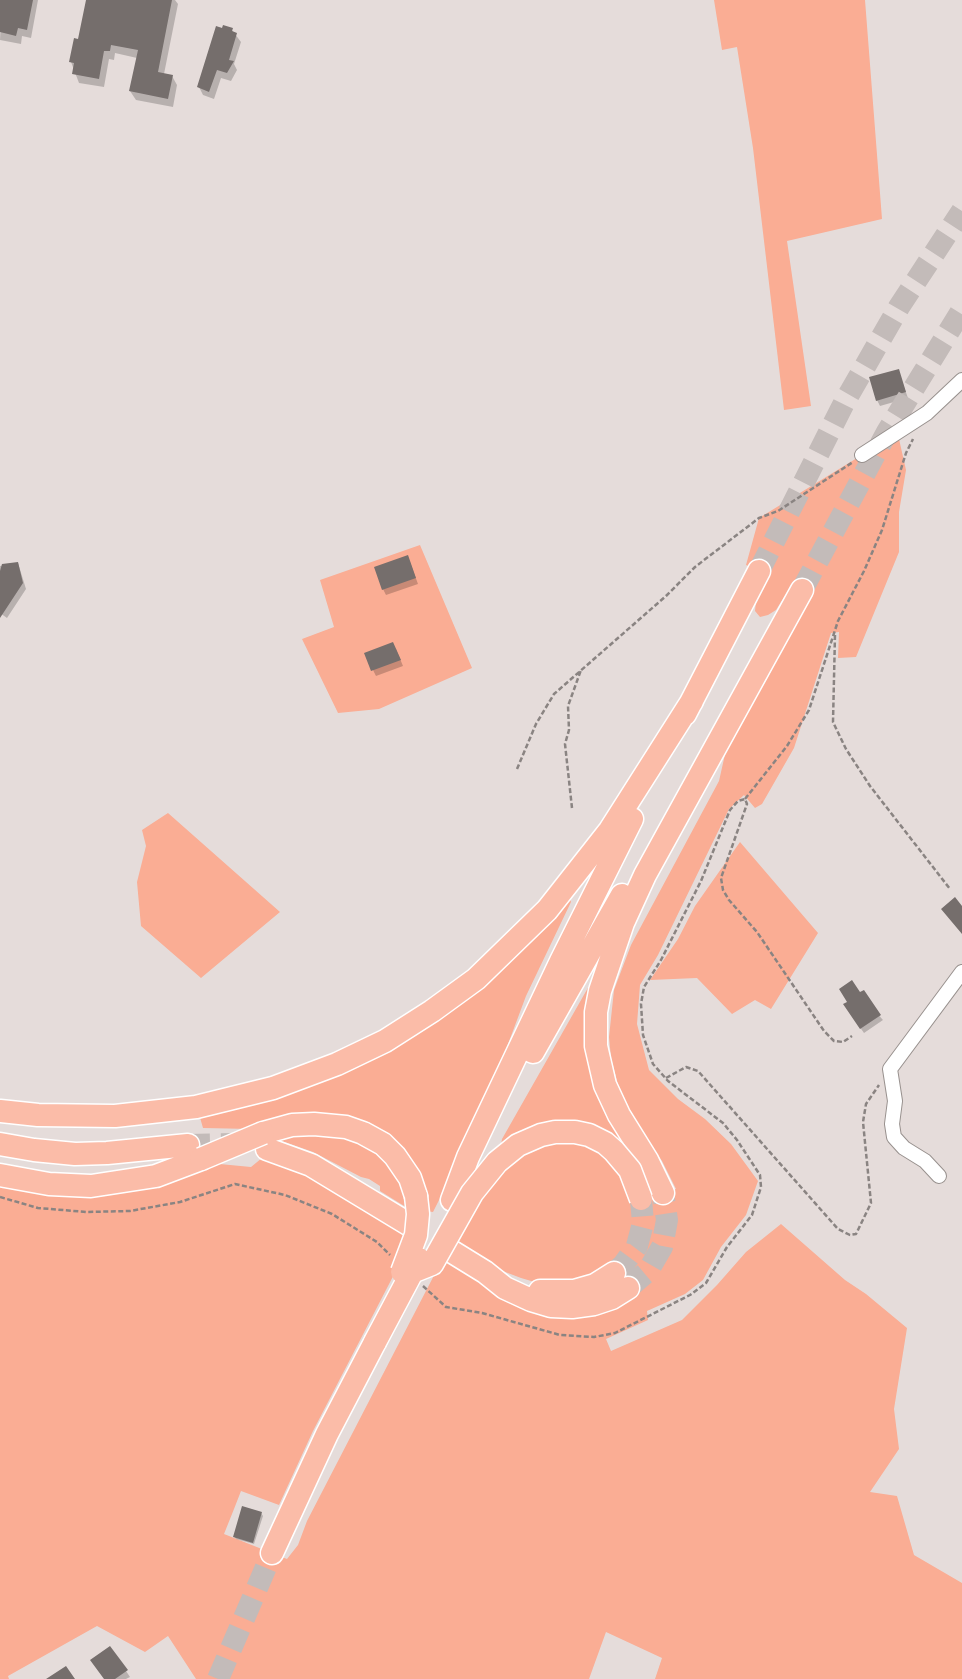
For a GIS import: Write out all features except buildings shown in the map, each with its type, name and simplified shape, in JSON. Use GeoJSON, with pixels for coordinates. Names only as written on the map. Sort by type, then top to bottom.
{"type":"FeatureCollection","features":[{"type":"Feature","properties":{"kind":"highway"},"geometry":{"type":"LineString","coordinates":[[452,1200],[468,1157],[561,961],[759,571]]}},
{"type":"Feature","properties":{"kind":"highway"},"geometry":{"type":"LineString","coordinates":[[663,1193],[647,1160],[619,1115],[605,1086],[596,1046],[596,1012],[604,972],[644,875],[802,590]]}},
{"type":"Feature","properties":{"kind":"highway"},"geometry":{"type":"LineString","coordinates":[[0,1111],[56,1116],[115,1116],[158,1113],[216,1103],[273,1088],[316,1072],[358,1054],[401,1031],[476,979],[547,910],[580,871],[610,830],[692,701]]}},
{"type":"Feature","properties":{"kind":"highway"},"geometry":{"type":"LineString","coordinates":[[272,1553],[290,1512],[412,1272],[476,1161],[589,952],[706,761]]}},
{"type":"Feature","properties":{"kind":"highway"},"geometry":{"type":"LineString","coordinates":[[0,1144],[75,1154],[195,1152],[265,1141],[292,1125],[314,1124],[346,1127],[363,1133],[383,1144],[395,1156],[410,1178],[416,1196],[418,1224],[411,1252],[375,1322],[375,1342]]}},
{"type":"Feature","properties":{"kind":"highway"},"geometry":{"type":"LineString","coordinates":[[412,1272],[432,1264],[472,1193],[497,1162],[518,1144],[541,1135],[575,1132],[605,1143],[630,1170],[640,1199]]}},
{"type":"Feature","properties":{"kind":"highway"},"geometry":{"type":"LineString","coordinates":[[265,1141],[311,1165],[410,1225]]}},
{"type":"Feature","properties":{"kind":"highway"},"geometry":{"type":"LineString","coordinates":[[0,1175],[49,1184],[91,1186],[156,1176],[195,1152]]}},
{"type":"Feature","properties":{"kind":"highway"},"geometry":{"type":"LineString","coordinates":[[446,1248],[485,1272],[504,1288],[542,1304],[564,1307],[601,1302],[621,1281]]}},
{"type":"Feature","properties":{"kind":"street"},"geometry":{"type":"LineString","coordinates":[[862,455],[927,413],[962,380]]}},
{"type":"Feature","properties":{"kind":"street"},"geometry":{"type":"LineString","coordinates":[[940,1176],[925,1161],[904,1148],[894,1137],[892,1124],[895,1101],[890,1069],[962,972]]}},
{"type":"Feature","properties":{"kind":"path"},"geometry":{"type":"LineString","coordinates":[[646,982],[661,960],[701,881],[730,810],[738,801],[745,799],[787,746],[809,710],[835,631],[882,530],[906,453],[915,437]]}},
{"type":"Feature","properties":{"kind":"path"},"geometry":{"type":"LineString","coordinates":[[517,769],[536,724],[554,694],[666,596],[695,567],[759,518],[778,511],[862,455]]}},
{"type":"Feature","properties":{"kind":"path"},"geometry":{"type":"LineString","coordinates":[[835,631],[833,722],[846,749],[870,786],[950,889]]}},
{"type":"Feature","properties":{"kind":"path"},"geometry":{"type":"LineString","coordinates":[[572,808],[565,744],[569,730],[568,706],[581,670]]}},
{"type":"Feature","properties":{"kind":"path"},"geometry":{"type":"LineString","coordinates":[[745,799],[747,804],[721,878],[723,890],[728,900],[757,932],[824,1031],[834,1041],[843,1042],[852,1036]]}},
{"type":"Feature","properties":{"kind":"path"},"geometry":{"type":"LineString","coordinates":[[666,1078],[686,1067],[698,1071],[838,1229],[850,1235],[856,1234],[871,1203],[863,1122],[866,1104],[890,1069]]}},
{"type":"Feature","properties":{"kind":"shaded area"},"geometry":{"type":"Polygon","coordinates":[[[714,0],[865,0],[882,219],[787,241],[811,406],[784,410],[753,148],[737,47],[722,50],[714,0]]]}},
{"type":"Feature","properties":{"kind":"shaded area"},"geometry":{"type":"Polygon","coordinates":[[[893,436],[899,439],[906,470],[899,512],[899,552],[856,657],[838,658],[839,632],[831,633],[794,748],[762,804],[755,808],[744,795],[729,809],[658,955],[640,985],[637,1024],[649,1070],[678,1099],[705,1119],[731,1144],[758,1181],[746,1215],[721,1247],[703,1280],[685,1294],[647,1311],[648,1320],[606,1339],[611,1351],[682,1320],[746,1252],[781,1224],[845,1280],[866,1294],[907,1328],[894,1409],[899,1449],[870,1492],[897,1496],[914,1555],[962,1583],[962,1679],[655,1679],[662,1658],[606,1632],[589,1679],[196,1679],[168,1636],[145,1652],[97,1626],[8,1676],[9,1679],[0,1679],[0,1182],[27,1188],[209,1163],[251,1167],[262,1158],[306,1174],[409,1236],[402,1259],[313,1431],[279,1505],[241,1491],[224,1534],[287,1559],[298,1545],[307,1521],[443,1258],[501,1294],[591,1280],[538,1283],[521,1278],[500,1270],[451,1238],[476,1194],[529,1148],[560,1140],[596,1148],[620,1171],[631,1201],[676,1189],[662,1161],[627,1112],[618,1085],[611,1058],[609,1037],[614,990],[631,945],[719,781],[728,741],[768,677],[796,623],[808,593],[791,586],[776,610],[760,617],[755,611],[756,601],[768,575],[746,565],[759,518],[893,436]]]}},
{"type":"Feature","properties":{"kind":"shaded area"},"geometry":{"type":"Polygon","coordinates":[[[420,545],[472,668],[379,709],[338,713],[302,639],[334,627],[320,580],[420,545]]]}},
{"type":"Feature","properties":{"kind":"shaded area"},"geometry":{"type":"Polygon","coordinates":[[[168,813],[280,912],[201,978],[141,926],[137,882],[146,846],[142,830],[168,813]]]}},
{"type":"Feature","properties":{"kind":"shaded area"},"geometry":{"type":"Polygon","coordinates":[[[740,842],[818,933],[771,1009],[755,1000],[732,1014],[697,978],[650,980],[678,939],[695,906],[740,842]]]}},
{"type":"Feature","properties":{"kind":"shaded area"},"geometry":{"type":"Polygon","coordinates":[[[570,899],[571,902],[526,996],[480,1119],[433,1212],[425,1211],[388,1138],[252,1129],[203,1128],[199,1114],[338,1071],[570,899]]]}},
{"type":"Feature","properties":{"kind":"shaded area"},"geometry":{"type":"Polygon","coordinates":[[[589,986],[635,1158],[611,1138],[501,1145],[502,1139],[589,986]]]}},
{"type":"Feature","properties":{"kind":"shaded area"},"geometry":{"type":"Polygon","coordinates":[[[287,1135],[344,1135],[374,1149],[397,1173],[409,1209],[380,1191],[380,1186],[369,1179],[361,1177],[313,1152],[279,1140],[287,1135]]]}},
{"type":"Feature","properties":{"kind":"tunnel"},"geometry":{"type":"LineString","coordinates":[[759,571],[844,403],[899,307],[962,211]]}},
{"type":"Feature","properties":{"kind":"tunnel"},"geometry":{"type":"LineString","coordinates":[[802,590],[887,432],[962,310]]}},
{"type":"Feature","properties":{"kind":"tunnel"},"geometry":{"type":"LineString","coordinates":[[188,1145],[239,1144]]}},
{"type":"Feature","properties":{"kind":"tunnel"},"geometry":{"type":"LineString","coordinates":[[628,1288],[648,1271],[662,1247],[667,1220],[663,1193]]}},
{"type":"Feature","properties":{"kind":"tunnel"},"geometry":{"type":"LineString","coordinates":[[614,1273],[623,1265],[637,1246],[643,1223],[641,1199]]}},
{"type":"Feature","properties":{"kind":"tunnel"},"geometry":{"type":"LineString","coordinates":[[218,1679],[272,1553]]}}]}
